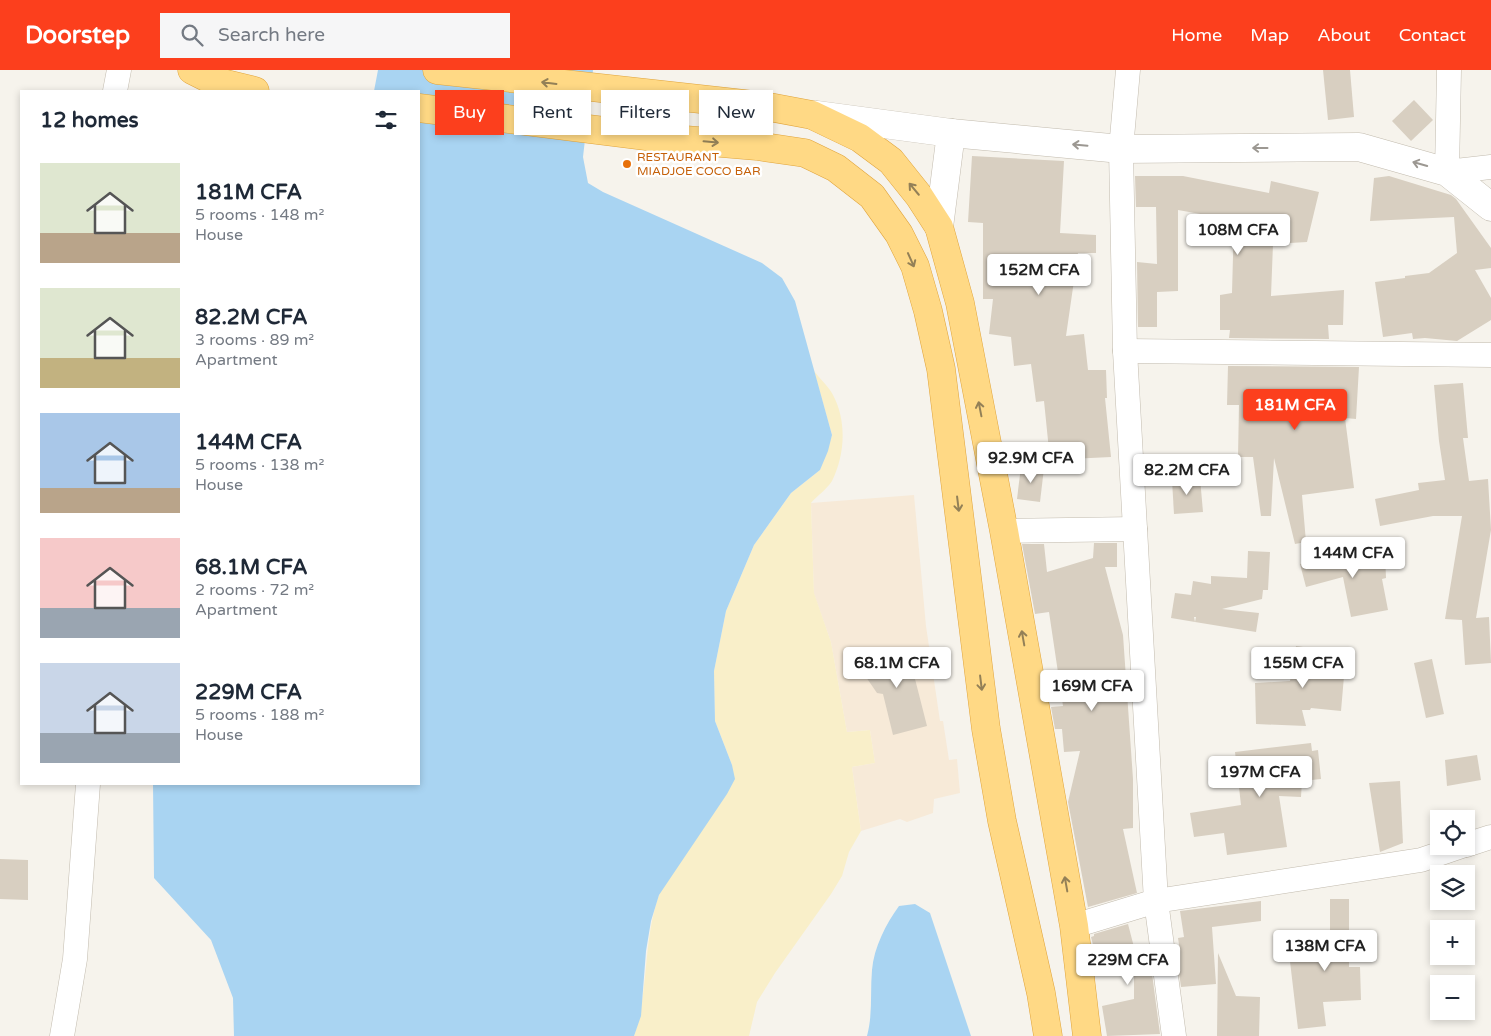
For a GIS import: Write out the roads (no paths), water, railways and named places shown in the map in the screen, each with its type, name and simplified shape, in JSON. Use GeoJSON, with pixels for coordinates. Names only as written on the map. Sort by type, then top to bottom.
{"type":"FeatureCollection","features":[{"type":"Feature","properties":{"kind":"highway"},"geometry":{"type":"LineString","coordinates":[[192,70],[214,81],[250,90]]}},
{"type":"Feature","properties":{"kind":"highway"},"geometry":{"type":"LineString","coordinates":[[438,70],[764,106],[812,115],[860,138],[891,162],[920,196],[939,227],[960,303],[1004,532],[1074,926],[1086,1036]]}},
{"type":"Feature","properties":{"kind":"highway"},"geometry":{"type":"LineString","coordinates":[[420,108],[662,138],[757,146],[805,153],[836,168],[872,196],[899,234],[914,266],[928,311],[941,369],[989,747],[1002,821],[1041,993],[1048,1036]]}},
{"type":"Feature","properties":{"kind":"street"},"geometry":{"type":"LineString","coordinates":[[115,90],[119,70]]}},
{"type":"Feature","properties":{"kind":"street"},"geometry":{"type":"LineString","coordinates":[[1128,70],[1121,149],[1125,351],[1156,901],[1174,1036]]}},
{"type":"Feature","properties":{"kind":"street"},"geometry":{"type":"LineString","coordinates":[[1447,172],[1449,70]]}},
{"type":"Feature","properties":{"kind":"street"},"geometry":{"type":"LineString","coordinates":[[812,115],[951,133],[1121,149],[1359,147],[1447,172],[1491,168]]}},
{"type":"Feature","properties":{"kind":"street"},"geometry":{"type":"LineString","coordinates":[[939,227],[951,133]]}},
{"type":"Feature","properties":{"kind":"street"},"geometry":{"type":"LineString","coordinates":[[1447,172],[1491,206]]}},
{"type":"Feature","properties":{"kind":"street"},"geometry":{"type":"LineString","coordinates":[[1125,351],[1491,355]]}},
{"type":"Feature","properties":{"kind":"street"},"geometry":{"type":"LineString","coordinates":[[1004,532],[1135,529]]}},
{"type":"Feature","properties":{"kind":"street"},"geometry":{"type":"LineString","coordinates":[[62,1036],[75,959],[88,785]]}},
{"type":"Feature","properties":{"kind":"street"},"geometry":{"type":"LineString","coordinates":[[1475,842],[1491,837]]}},
{"type":"Feature","properties":{"kind":"street"},"geometry":{"type":"LineString","coordinates":[[1074,926],[1156,901],[1421,860],[1436,855]]}},
{"type":"Feature","properties":{"kind":"water"},"geometry":{"type":"Polygon","coordinates":[[[378,70],[593,70],[591,90],[514,90],[514,135],[586,135],[583,157],[588,183],[603,192],[762,263],[782,278],[795,301],[832,435],[820,470],[791,493],[754,545],[726,611],[714,671],[715,721],[732,765],[735,779],[727,794],[659,895],[651,921],[646,951],[641,1016],[634,1036],[234,1036],[233,998],[211,940],[154,878],[153,785],[420,785],[420,90],[374,90],[378,70]]]}},
{"type":"Feature","properties":{"kind":"water"},"geometry":{"type":"Polygon","coordinates":[[[915,904],[930,913],[971,1036],[867,1036],[871,1011],[873,961],[878,944],[885,928],[899,906],[915,904]]]}},
{"type":"Feature","properties":{"kind":"place","name":"RESTAURANT MIADJOE COCO BAR"},"geometry":{"type":"Point","coordinates":[627,164]}}]}
